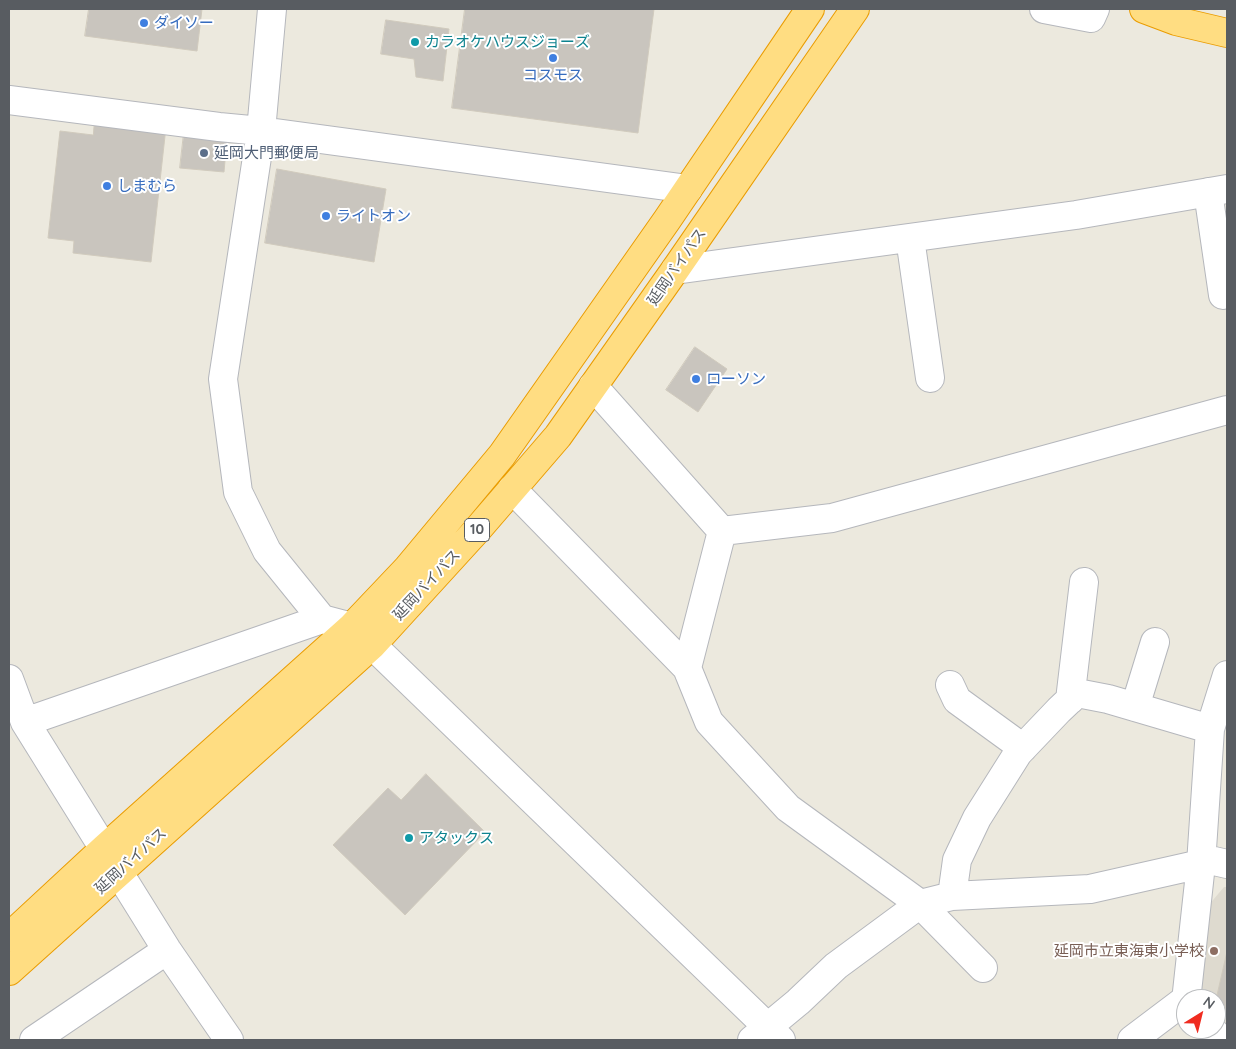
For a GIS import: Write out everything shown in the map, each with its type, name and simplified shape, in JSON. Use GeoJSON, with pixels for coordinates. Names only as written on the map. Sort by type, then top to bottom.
{"type":"FeatureCollection","features":[{"type":"Feature","properties":{"kind":"highway","name":"延岡バイパス"},"geometry":{"type":"LineString","coordinates":[[9,937],[105,848],[352,627],[407,569],[502,455],[688,189],[810,9]]}},
{"type":"Feature","properties":{"kind":"highway","name":"延岡バイパス"},"geometry":{"type":"LineString","coordinates":[[9,971],[372,645],[512,489],[558,436],[855,9]]}},
{"type":"Feature","properties":{"kind":"highway"},"geometry":{"type":"LineString","coordinates":[[1144,9],[1176,21],[1227,33]]}},
{"type":"Feature","properties":{"kind":"street"},"geometry":{"type":"LineString","coordinates":[[272,9],[261,131],[223,379],[238,492],[267,551],[322,619]]}},
{"type":"Feature","properties":{"kind":"street"},"geometry":{"type":"LineString","coordinates":[[1044,9],[1091,18],[1095,9]]}},
{"type":"Feature","properties":{"kind":"street"},"geometry":{"type":"LineString","coordinates":[[9,100],[261,131],[688,189]]}},
{"type":"Feature","properties":{"kind":"street"},"geometry":{"type":"LineString","coordinates":[[675,270],[1076,215],[1218,190],[1223,295]]}},
{"type":"Feature","properties":{"kind":"street"},"geometry":{"type":"LineString","coordinates":[[910,238],[930,378]]}},
{"type":"Feature","properties":{"kind":"street"},"geometry":{"type":"LineString","coordinates":[[593,386],[722,531]]}},
{"type":"Feature","properties":{"kind":"street"},"geometry":{"type":"LineString","coordinates":[[722,531],[832,518],[1227,410]]}},
{"type":"Feature","properties":{"kind":"street"},"geometry":{"type":"LineString","coordinates":[[512,489],[687,668],[708,722],[788,808],[920,904],[983,968]]}},
{"type":"Feature","properties":{"kind":"street"},"geometry":{"type":"LineString","coordinates":[[687,668],[722,531]]}},
{"type":"Feature","properties":{"kind":"street"},"geometry":{"type":"LineString","coordinates":[[1070,700],[1084,582]]}},
{"type":"Feature","properties":{"kind":"street"},"geometry":{"type":"LineString","coordinates":[[25,722],[322,619],[352,627],[767,1036],[836,966],[920,904],[952,896],[1090,889],[1214,860],[1227,864]]}},
{"type":"Feature","properties":{"kind":"street"},"geometry":{"type":"LineString","coordinates":[[1135,707],[1155,642]]}},
{"type":"Feature","properties":{"kind":"street"},"geometry":{"type":"LineString","coordinates":[[1187,989],[1200,864],[1210,729],[1227,675]]}},
{"type":"Feature","properties":{"kind":"street"},"geometry":{"type":"LineString","coordinates":[[9,679],[25,722],[167,950],[229,1040]]}},
{"type":"Feature","properties":{"kind":"street"},"geometry":{"type":"LineString","coordinates":[[950,684],[957,700],[1023,748]]}},
{"type":"Feature","properties":{"kind":"street"},"geometry":{"type":"LineString","coordinates":[[952,896],[957,860],[978,818],[1023,748],[1077,693],[1135,707],[1210,729]]}},
{"type":"Feature","properties":{"kind":"street"},"geometry":{"type":"LineString","coordinates":[[34,1040],[167,950]]}},
{"type":"Feature","properties":{"kind":"street"},"geometry":{"type":"LineString","coordinates":[[1132,1040],[1176,1007]]}},
{"type":"Feature","properties":{"kind":"shaded area","name":"延岡市立東海東小学校"},"geometry":{"type":"Polygon","coordinates":[[[1224,887],[1227,887],[1227,1029],[1226,989],[1198,989],[1208,906],[1224,887]]]}},
{"type":"Feature","properties":{"kind":"building","name":"ダイソー"},"geometry":{"type":"Polygon","coordinates":[[[89,9],[202,9],[197,51],[85,36],[89,9]]]}},
{"type":"Feature","properties":{"kind":"building","name":"コスモス"},"geometry":{"type":"Polygon","coordinates":[[[465,9],[654,9],[638,133],[452,108],[465,9]]]}},
{"type":"Feature","properties":{"kind":"building","name":"カラオケハウスジョーズ"},"geometry":{"type":"Polygon","coordinates":[[[386,20],[449,29],[443,81],[416,77],[414,59],[381,54],[386,20]]]}},
{"type":"Feature","properties":{"kind":"building","name":"しまむら"},"geometry":{"type":"Polygon","coordinates":[[[95,119],[166,127],[151,262],[73,253],[74,241],[48,238],[60,131],[93,135],[95,119]]]}},
{"type":"Feature","properties":{"kind":"building","name":"延岡大門郵便局"},"geometry":{"type":"Polygon","coordinates":[[[184,133],[227,138],[224,172],[180,168],[184,133]]]}},
{"type":"Feature","properties":{"kind":"building","name":"ライトオン"},"geometry":{"type":"Polygon","coordinates":[[[277,169],[386,189],[374,262],[265,243],[277,169]]]}},
{"type":"Feature","properties":{"kind":"building","name":"ローソン"},"geometry":{"type":"Polygon","coordinates":[[[695,347],[727,369],[698,412],[666,390],[695,347]]]}},
{"type":"Feature","properties":{"kind":"building","name":"アタックス"},"geometry":{"type":"Polygon","coordinates":[[[426,774],[485,832],[405,915],[333,845],[388,788],[401,800],[426,774]]]}},
{"type":"Feature","properties":{"kind":"building"},"geometry":{"type":"Polygon","coordinates":[[[1227,952],[1227,1016],[1226,989],[1219,989],[1227,952]]]}},
{"type":"Feature","properties":{"kind":"place","name":"ダイソー"},"geometry":{"type":"Point","coordinates":[144,23]}},
{"type":"Feature","properties":{"kind":"place","name":"カラオケハウスジョーズ"},"geometry":{"type":"Point","coordinates":[415,42]}},
{"type":"Feature","properties":{"kind":"place","name":"コスモス"},"geometry":{"type":"Point","coordinates":[553,58]}},
{"type":"Feature","properties":{"kind":"place","name":"延岡大門郵便局"},"geometry":{"type":"Point","coordinates":[204,153]}},
{"type":"Feature","properties":{"kind":"place","name":"しまむら"},"geometry":{"type":"Point","coordinates":[107,186]}},
{"type":"Feature","properties":{"kind":"place","name":"ライトオン"},"geometry":{"type":"Point","coordinates":[326,216]}},
{"type":"Feature","properties":{"kind":"place","name":"ローソン"},"geometry":{"type":"Point","coordinates":[696,379]}},
{"type":"Feature","properties":{"kind":"place","name":"アタックス"},"geometry":{"type":"Point","coordinates":[409,838]}},
{"type":"Feature","properties":{"kind":"place","name":"延岡市立東海東小学校"},"geometry":{"type":"Point","coordinates":[1214,951]}}]}
